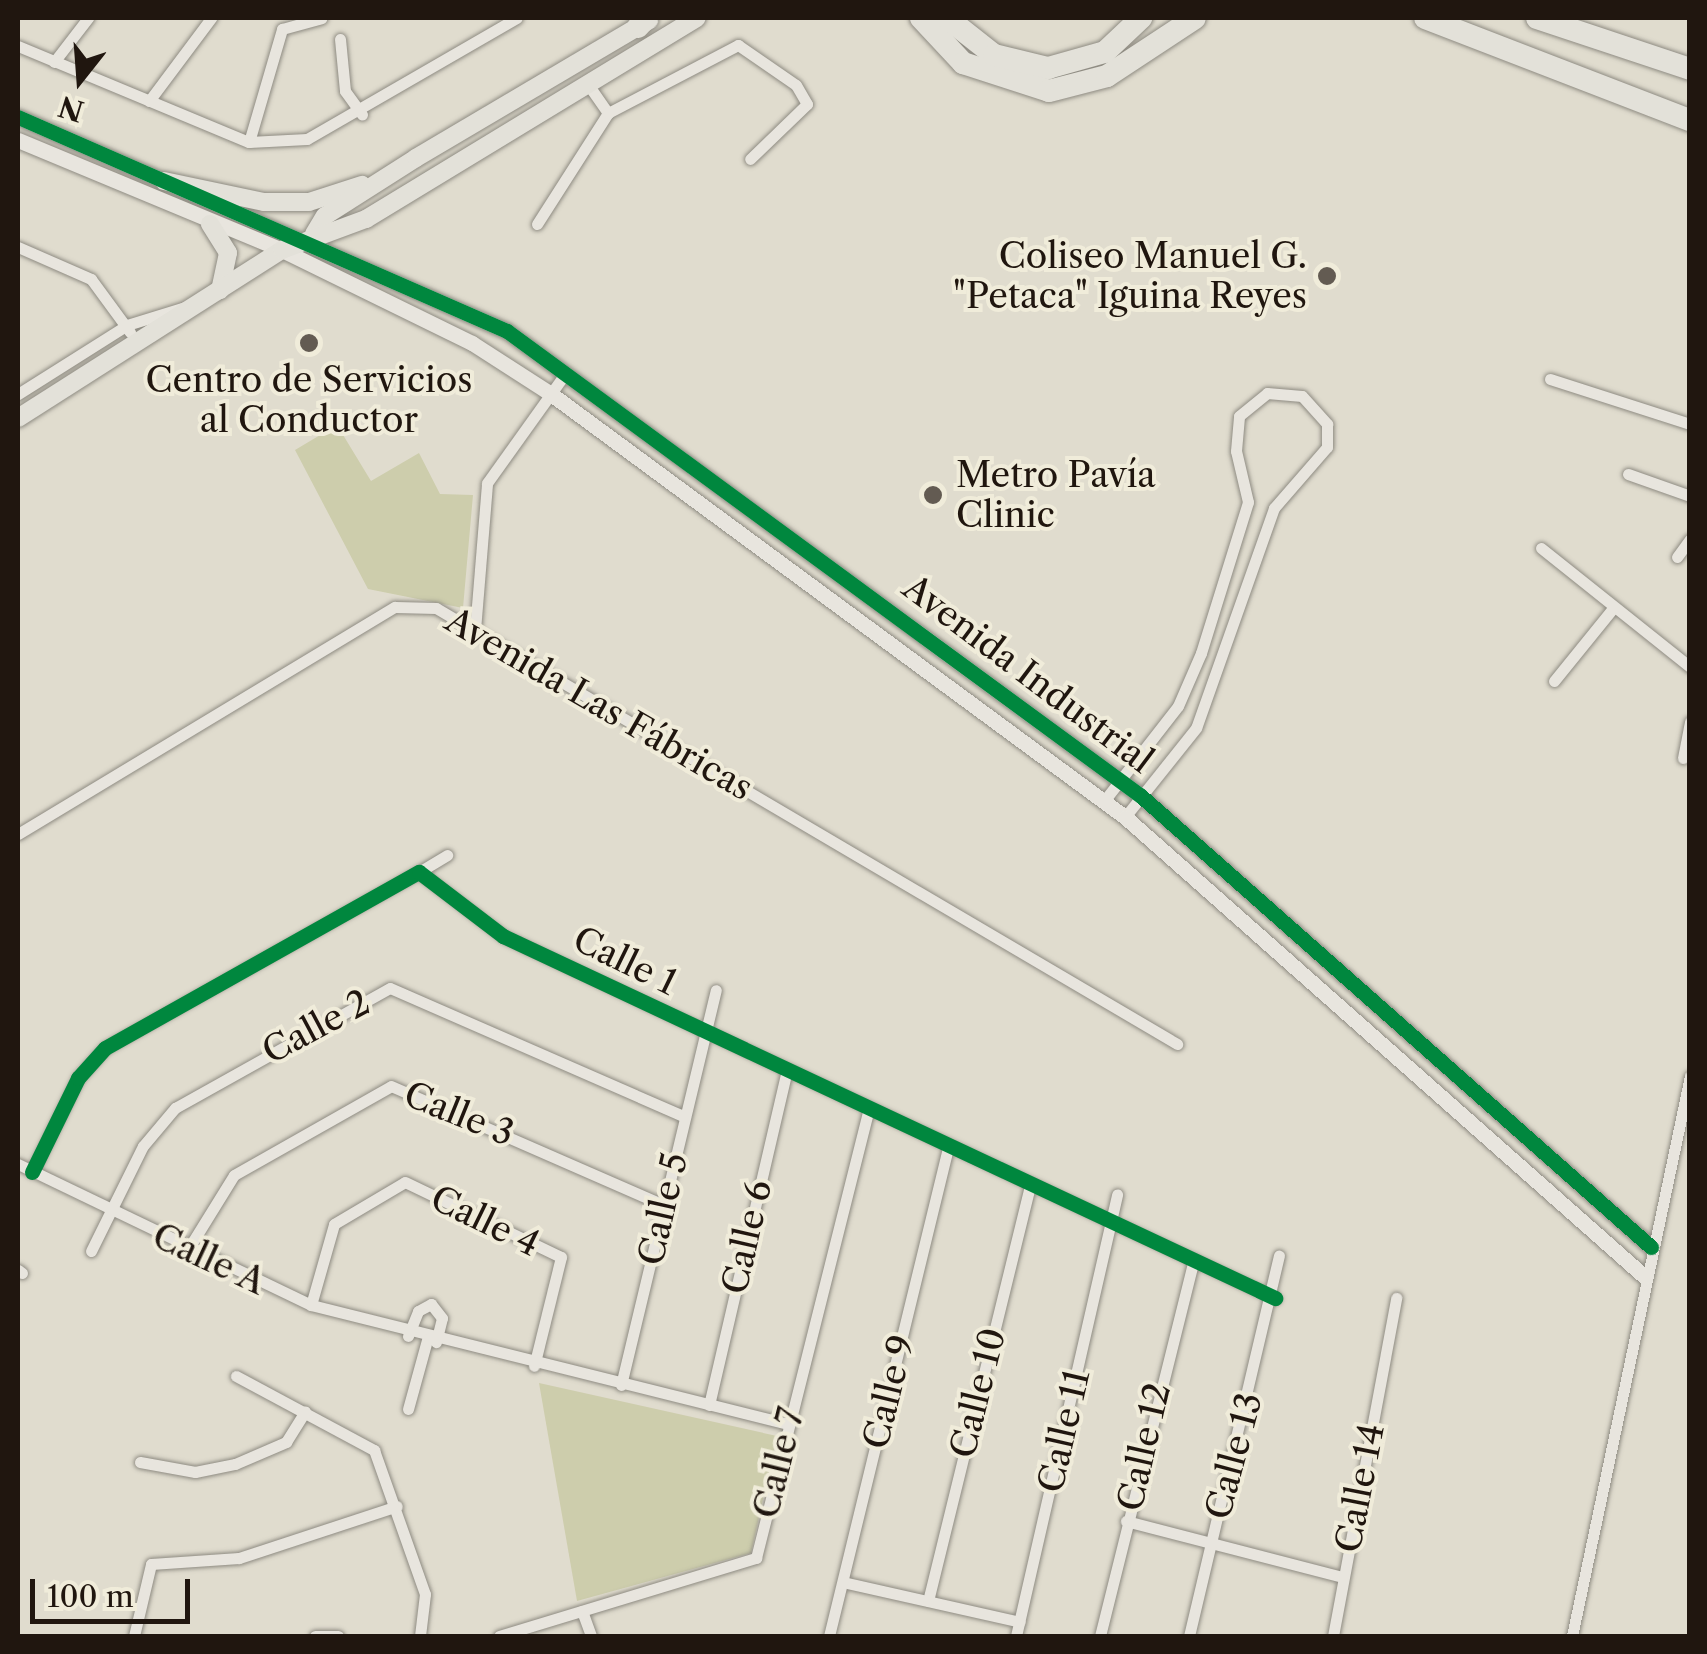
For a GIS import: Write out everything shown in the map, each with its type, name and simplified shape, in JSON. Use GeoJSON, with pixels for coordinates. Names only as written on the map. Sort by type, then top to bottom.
{"type":"FeatureCollection","features":[{"type":"Feature","properties":{"kind":"highway"},"geometry":{"type":"LineString","coordinates":[[920,18],[963,63],[1049,91],[1107,76],[1195,18]]}},
{"type":"Feature","properties":{"kind":"highway"},"geometry":{"type":"LineString","coordinates":[[947,18],[994,55],[1048,68],[1105,52],[1141,18]]}},
{"type":"Feature","properties":{"kind":"highway"},"geometry":{"type":"LineString","coordinates":[[1404,18],[1690,120]]}},
{"type":"Feature","properties":{"kind":"highway"},"geometry":{"type":"LineString","coordinates":[[1425,18],[1496,51]]}},
{"type":"Feature","properties":{"kind":"highway"},"geometry":{"type":"LineString","coordinates":[[1537,18],[1690,69]]}},
{"type":"Feature","properties":{"kind":"highway"},"geometry":{"type":"LineString","coordinates":[[1551,18],[1579,33]]}},
{"type":"Feature","properties":{"kind":"main road"},"geometry":{"type":"LineString","coordinates":[[18,418],[282,250],[310,236],[366,219],[697,18]]}},
{"type":"Feature","properties":{"kind":"main road"},"geometry":{"type":"LineString","coordinates":[[310,236],[325,216],[646,21]]}},
{"type":"Feature","properties":{"kind":"main road"},"geometry":{"type":"LineString","coordinates":[[164,181],[264,202],[309,202],[416,158]]}},
{"type":"Feature","properties":{"kind":"main road"},"geometry":{"type":"LineString","coordinates":[[210,224],[228,253],[220,290]]}},
{"type":"Feature","properties":{"kind":"street"},"geometry":{"type":"LineString","coordinates":[[54,62],[88,18]]}},
{"type":"Feature","properties":{"kind":"street"},"geometry":{"type":"LineString","coordinates":[[150,101],[210,18]]}},
{"type":"Feature","properties":{"kind":"street"},"geometry":{"type":"LineString","coordinates":[[249,142],[282,29],[322,18]]}},
{"type":"Feature","properties":{"kind":"street"},"geometry":{"type":"LineString","coordinates":[[18,46],[249,142],[308,140],[362,114],[517,18]]}},
{"type":"Feature","properties":{"kind":"street"},"geometry":{"type":"LineString","coordinates":[[340,39],[346,91],[362,114]]}},
{"type":"Feature","properties":{"kind":"street"},"geometry":{"type":"LineString","coordinates":[[537,224],[608,113],[719,51],[749,46],[807,104],[750,159]]}},
{"type":"Feature","properties":{"kind":"street"},"geometry":{"type":"LineString","coordinates":[[587,83],[608,113]]}},
{"type":"Feature","properties":{"kind":"street","name":"Avenida Industrial"},"geometry":{"type":"LineString","coordinates":[[18,117],[164,181],[310,236],[468,311],[565,374],[1141,796],[1363,988],[1651,1247]]}},
{"type":"Feature","properties":{"kind":"street","name":"Avenida Industrial"},"geometry":{"type":"LineString","coordinates":[[18,140],[210,224],[282,250],[472,343],[550,394],[1125,817],[1586,1221],[1645,1278]]}},
{"type":"Feature","properties":{"kind":"street"},"geometry":{"type":"LineString","coordinates":[[18,265],[23,249],[91,279],[136,343]]}},
{"type":"Feature","properties":{"kind":"street"},"geometry":{"type":"LineString","coordinates":[[18,394],[126,326],[192,307]]}},
{"type":"Feature","properties":{"kind":"street"},"geometry":{"type":"LineString","coordinates":[[476,630],[482,500],[565,374]]}},
{"type":"Feature","properties":{"kind":"street"},"geometry":{"type":"LineString","coordinates":[[1550,379],[1690,424]]}},
{"type":"Feature","properties":{"kind":"street"},"geometry":{"type":"LineString","coordinates":[[1104,801],[1178,706],[1201,653],[1248,502],[1236,451],[1239,416],[1267,393],[1302,396],[1328,424],[1326,447],[1274,508],[1213,696],[1125,817]]}},
{"type":"Feature","properties":{"kind":"street"},"geometry":{"type":"LineString","coordinates":[[1628,474],[1690,496]]}},
{"type":"Feature","properties":{"kind":"street"},"geometry":{"type":"LineString","coordinates":[[1676,558],[1690,539]]}},
{"type":"Feature","properties":{"kind":"street"},"geometry":{"type":"LineString","coordinates":[[1541,548],[1690,667]]}},
{"type":"Feature","properties":{"kind":"street"},"geometry":{"type":"LineString","coordinates":[[1554,681],[1614,607]]}},
{"type":"Feature","properties":{"kind":"street","name":"Avenida Las Fábricas"},"geometry":{"type":"LineString","coordinates":[[18,834],[395,608],[436,608],[1177,1044]]}},
{"type":"Feature","properties":{"kind":"street"},"geometry":{"type":"LineString","coordinates":[[1683,758],[1690,722]]}},
{"type":"Feature","properties":{"kind":"street"},"geometry":{"type":"LineString","coordinates":[[32,1172],[78,1078],[105,1048],[446,855]]}},
{"type":"Feature","properties":{"kind":"street","name":"Calle 1"},"geometry":{"type":"LineString","coordinates":[[418,872],[503,936],[1110,1225],[1275,1298]]}},
{"type":"Feature","properties":{"kind":"street","name":"Calle 2"},"geometry":{"type":"LineString","coordinates":[[110,1212],[142,1146],[175,1108],[390,988],[685,1117]]}},
{"type":"Feature","properties":{"kind":"street"},"geometry":{"type":"LineString","coordinates":[[1343,1008],[1363,988]]}},
{"type":"Feature","properties":{"kind":"street","name":"Calle 5"},"geometry":{"type":"LineString","coordinates":[[622,1385],[716,990]]}},
{"type":"Feature","properties":{"kind":"street","name":"Calle 6"},"geometry":{"type":"LineString","coordinates":[[709,1405],[787,1070]]}},
{"type":"Feature","properties":{"kind":"street"},"geometry":{"type":"LineString","coordinates":[[1572,1636],[1690,1076]]}},
{"type":"Feature","properties":{"kind":"street","name":"Calle 3"},"geometry":{"type":"LineString","coordinates":[[188,1251],[234,1175],[392,1086],[663,1205]]}},
{"type":"Feature","properties":{"kind":"street","name":"Calle 7"},"geometry":{"type":"LineString","coordinates":[[499,1636],[756,1558],[869,1109]]}},
{"type":"Feature","properties":{"kind":"street","name":"Calle 9"},"geometry":{"type":"LineString","coordinates":[[829,1636],[948,1148]]}},
{"type":"Feature","properties":{"kind":"street","name":"Calle A"},"geometry":{"type":"LineString","coordinates":[[18,1164],[188,1251],[311,1305],[408,1336],[788,1424]]}},
{"type":"Feature","properties":{"kind":"street","name":"Calle 4"},"geometry":{"type":"LineString","coordinates":[[311,1305],[334,1224],[355,1203],[405,1182],[561,1257],[534,1366]]}},
{"type":"Feature","properties":{"kind":"street","name":"Calle 10"},"geometry":{"type":"LineString","coordinates":[[928,1601],[1030,1186]]}},
{"type":"Feature","properties":{"kind":"street","name":"Calle 11"},"geometry":{"type":"LineString","coordinates":[[1016,1636],[1117,1194]]}},
{"type":"Feature","properties":{"kind":"street"},"geometry":{"type":"LineString","coordinates":[[1586,1221],[1602,1203]]}},
{"type":"Feature","properties":{"kind":"street"},"geometry":{"type":"LineString","coordinates":[[90,1251],[110,1212]]}},
{"type":"Feature","properties":{"kind":"street","name":"Calle 13"},"geometry":{"type":"LineString","coordinates":[[1190,1636],[1275,1298],[1279,1256]]}},
{"type":"Feature","properties":{"kind":"street","name":"Calle 12"},"geometry":{"type":"LineString","coordinates":[[1100,1636],[1194,1260]]}},
{"type":"Feature","properties":{"kind":"street","name":"Calle 14"},"geometry":{"type":"LineString","coordinates":[[1126,1520],[1343,1577],[1396,1298]]}},
{"type":"Feature","properties":{"kind":"street"},"geometry":{"type":"LineString","coordinates":[[408,1336],[418,1310],[431,1304],[442,1318],[408,1409]]}},
{"type":"Feature","properties":{"kind":"street"},"geometry":{"type":"LineString","coordinates":[[236,1376],[374,1450],[425,1594],[420,1636]]}},
{"type":"Feature","properties":{"kind":"street"},"geometry":{"type":"LineString","coordinates":[[140,1462],[195,1472],[235,1464],[286,1442],[305,1412]]}},
{"type":"Feature","properties":{"kind":"street"},"geometry":{"type":"LineString","coordinates":[[134,1636],[145,1574],[151,1564],[239,1558],[396,1506]]}},
{"type":"Feature","properties":{"kind":"street"},"geometry":{"type":"LineString","coordinates":[[1333,1636],[1343,1577]]}},
{"type":"Feature","properties":{"kind":"street"},"geometry":{"type":"LineString","coordinates":[[842,1582],[1020,1622]]}},
{"type":"Feature","properties":{"kind":"street"},"geometry":{"type":"LineString","coordinates":[[582,1611],[591,1636]]}},
{"type":"Feature","properties":{"kind":"street"},"geometry":{"type":"LineString","coordinates":[[316,1636],[338,1636]]}},
{"type":"Feature","properties":{"kind":"green space"},"geometry":{"type":"Polygon","coordinates":[[[337,425],[371,481],[419,453],[440,494],[473,495],[463,608],[368,589],[295,450],[337,425]]]}},
{"type":"Feature","properties":{"kind":"green space"},"geometry":{"type":"Polygon","coordinates":[[[539,1383],[777,1436],[751,1553],[577,1601],[539,1383]]]}},
{"type":"Feature","properties":{"kind":"cycle path"},"geometry":{"type":"LineString","coordinates":[[18,117],[507,331],[1141,796],[1651,1247]]}},
{"type":"Feature","properties":{"kind":"cycle path"},"geometry":{"type":"LineString","coordinates":[[32,1172],[78,1078],[105,1048],[419,872],[503,936],[1275,1298]]}},
{"type":"Feature","properties":{"kind":"place","name":"Coliseo Manuel G. \"Petaca\" Iguina Reyes"},"geometry":{"type":"Point","coordinates":[1327,276]}},
{"type":"Feature","properties":{"kind":"place","name":"Centro de Servicios al Conductor"},"geometry":{"type":"Point","coordinates":[309,343]}},
{"type":"Feature","properties":{"kind":"place","name":"Metro Pavía Clinic"},"geometry":{"type":"Point","coordinates":[933,495]}}]}
